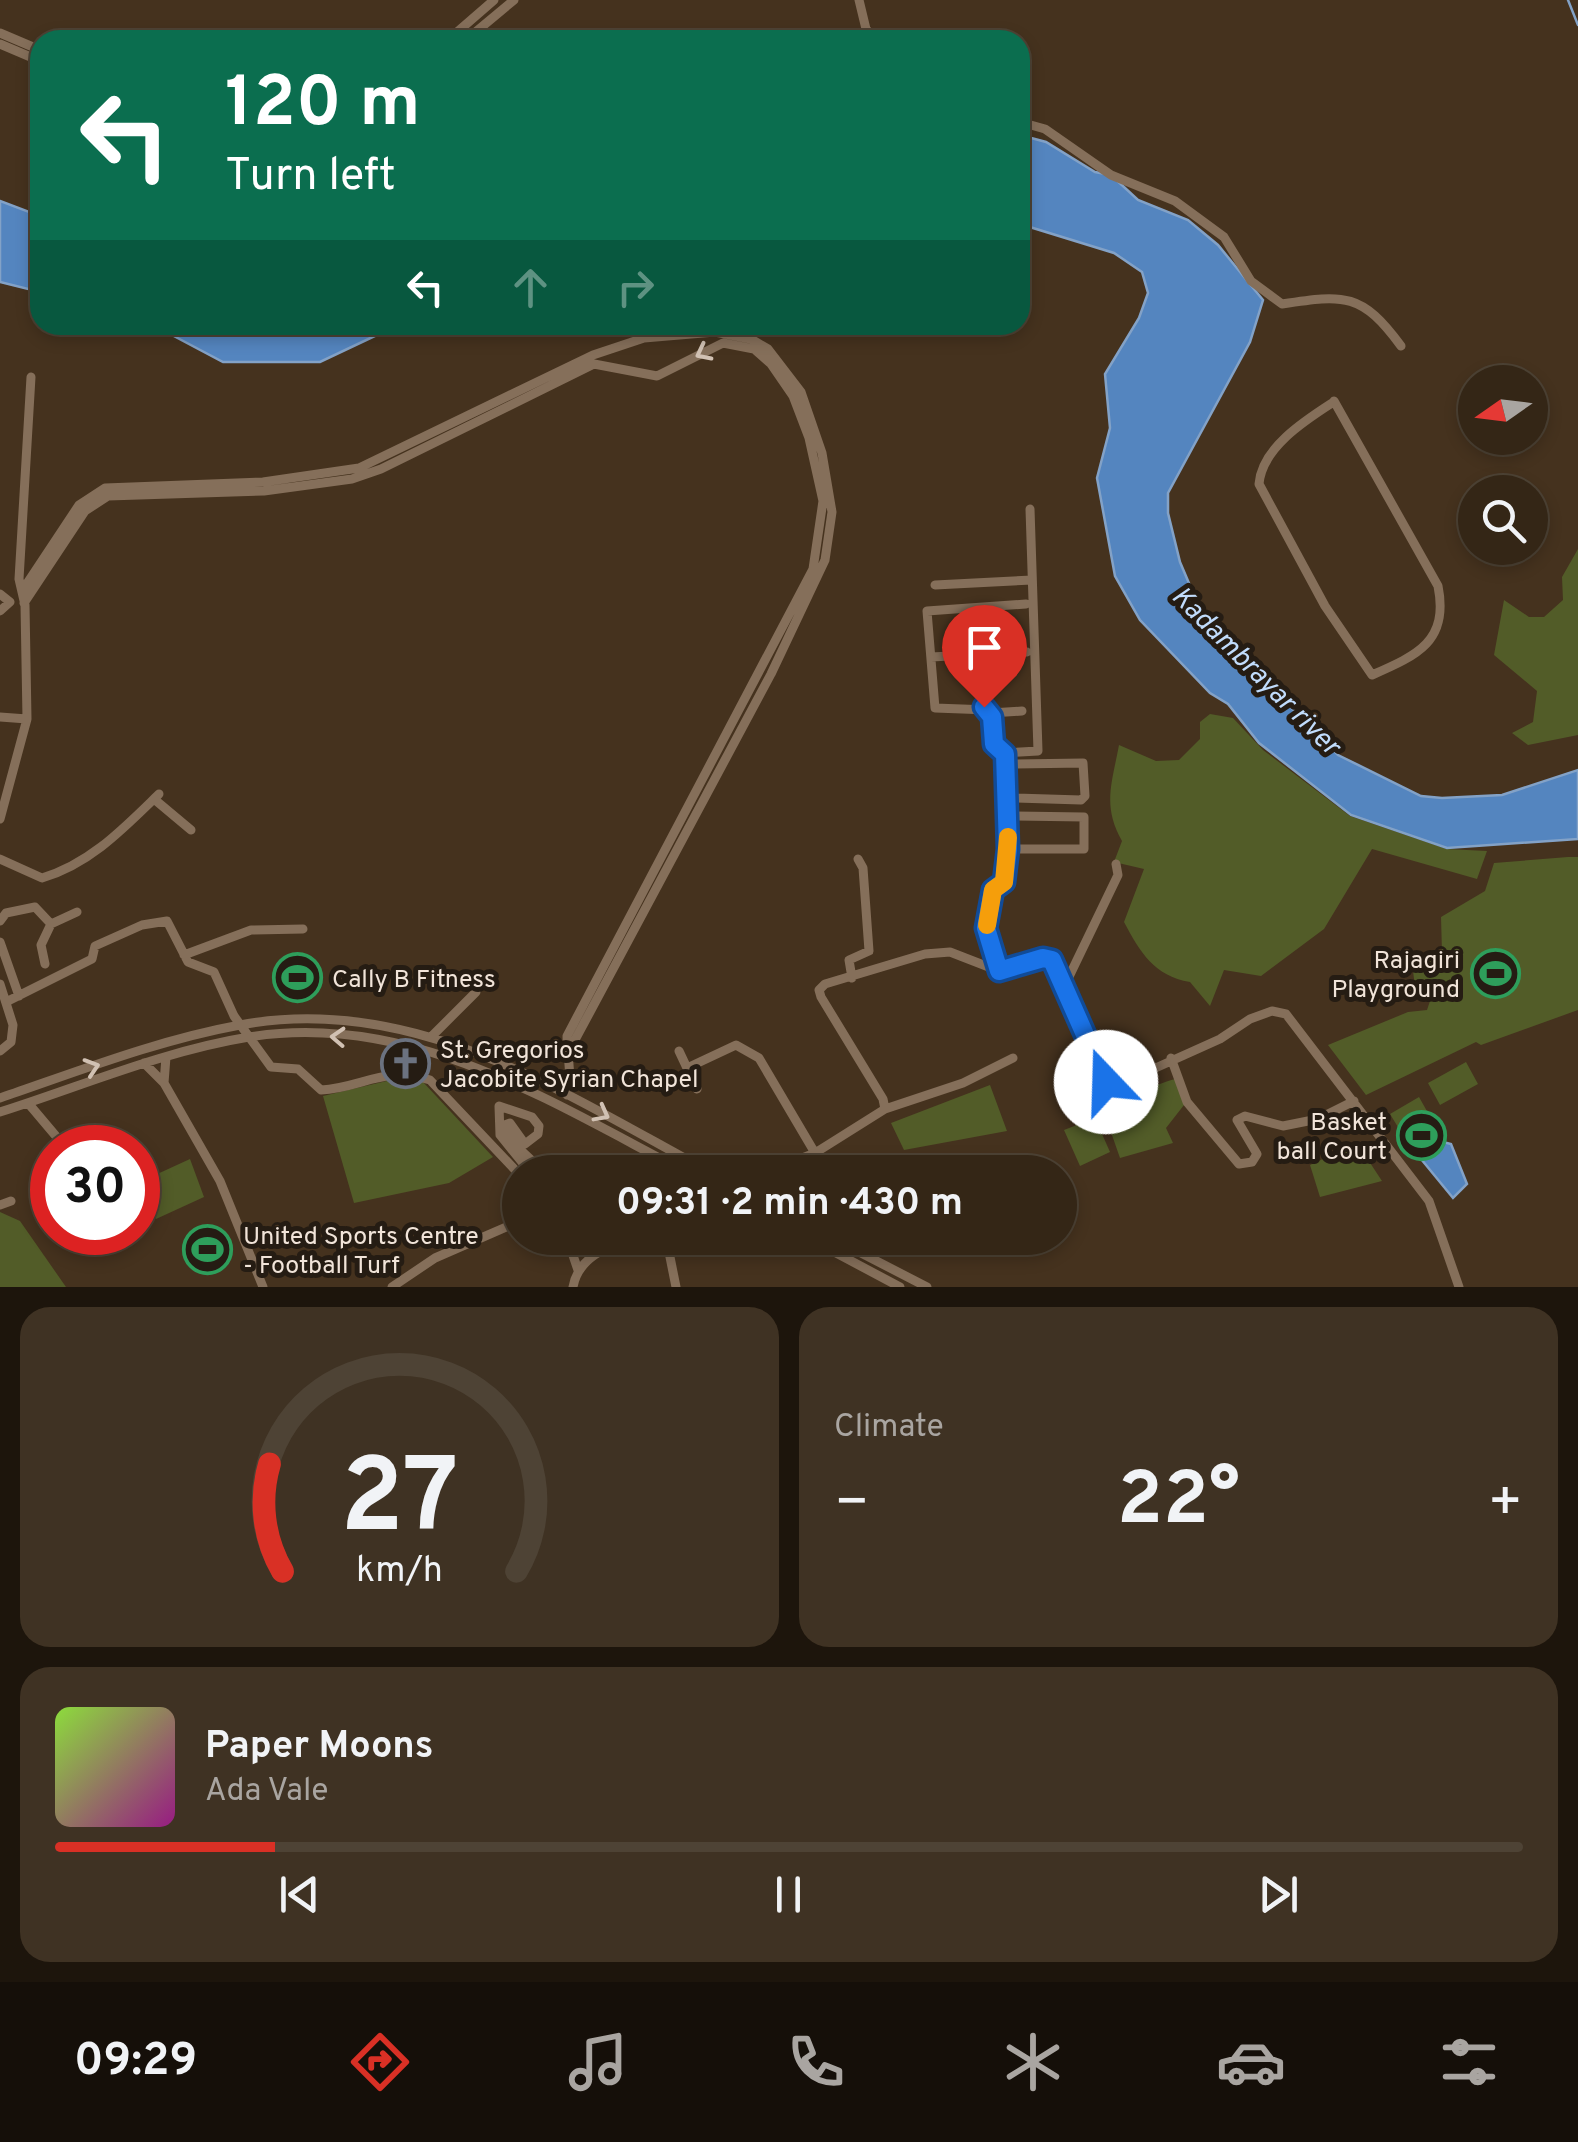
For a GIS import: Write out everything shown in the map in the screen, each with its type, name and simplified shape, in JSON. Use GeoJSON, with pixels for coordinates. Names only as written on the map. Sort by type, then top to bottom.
{"type":"FeatureCollection","features":[{"type":"Feature","properties":{"kind":"street"},"geometry":{"type":"LineString","coordinates":[[460,30],[494,0]]}},
{"type":"Feature","properties":{"kind":"street"},"geometry":{"type":"LineString","coordinates":[[478,30],[514,0]]}},
{"type":"Feature","properties":{"kind":"street"},"geometry":{"type":"LineString","coordinates":[[858,0],[867,30]]}},
{"type":"Feature","properties":{"kind":"street"},"geometry":{"type":"LineString","coordinates":[[0,34],[30,46]]}},
{"type":"Feature","properties":{"kind":"street"},"geometry":{"type":"LineString","coordinates":[[0,44],[30,57]]}},
{"type":"Feature","properties":{"kind":"street"},"geometry":{"type":"LineString","coordinates":[[1030,125],[1044,129],[1111,175],[1175,201],[1224,237],[1252,281],[1282,304],[1329,296],[1375,310],[1401,346]]}},
{"type":"Feature","properties":{"kind":"street"},"geometry":{"type":"LineString","coordinates":[[23,598],[79,506],[104,488],[263,482],[360,468],[593,355],[644,338],[680,335]]}},
{"type":"Feature","properties":{"kind":"street"},"geometry":{"type":"LineString","coordinates":[[567,1046],[575,1040],[762,691],[825,560],[832,500],[822,453],[801,392],[768,349],[737,335]]}},
{"type":"Feature","properties":{"kind":"street"},"geometry":{"type":"LineString","coordinates":[[23,598],[74,526],[90,507],[108,496],[264,491],[352,479],[381,469],[594,364],[657,376],[723,343],[748,347],[763,356],[789,387],[814,455],[823,501],[816,557],[763,670],[568,1036],[566,1062],[572,1082],[567,1096]]}},
{"type":"Feature","properties":{"kind":"street"},"geometry":{"type":"LineString","coordinates":[[0,819],[26,720],[23,598],[31,377]]}},
{"type":"Feature","properties":{"kind":"street"},"geometry":{"type":"LineString","coordinates":[[1333,402],[1438,586],[1442,608],[1437,634],[1428,644],[1372,675],[1326,606],[1258,484],[1269,457],[1300,423],[1333,402]]}},
{"type":"Feature","properties":{"kind":"street"},"geometry":{"type":"LineString","coordinates":[[1007,760],[1038,751],[1030,509]]}},
{"type":"Feature","properties":{"kind":"street"},"geometry":{"type":"LineString","coordinates":[[936,585],[1032,580]]}},
{"type":"Feature","properties":{"kind":"street"},"geometry":{"type":"LineString","coordinates":[[0,620],[0,611],[8,608],[5,597],[23,598]]}},
{"type":"Feature","properties":{"kind":"street"},"geometry":{"type":"LineString","coordinates":[[1007,760],[1083,763],[1085,796],[1018,801],[1013,798],[1007,760],[994,744],[991,714],[984,707],[934,708],[927,611],[1026,604]]}},
{"type":"Feature","properties":{"kind":"street"},"geometry":{"type":"LineString","coordinates":[[931,657],[1028,652]]}},
{"type":"Feature","properties":{"kind":"street"},"geometry":{"type":"LineString","coordinates":[[991,714],[1022,711]]}},
{"type":"Feature","properties":{"kind":"street"},"geometry":{"type":"LineString","coordinates":[[0,717],[26,720]]}},
{"type":"Feature","properties":{"kind":"street"},"geometry":{"type":"LineString","coordinates":[[999,971],[986,928],[993,890],[1004,882],[1008,849],[1007,760]]}},
{"type":"Feature","properties":{"kind":"street"},"geometry":{"type":"LineString","coordinates":[[0,859],[42,878],[59,873],[81,862],[156,796],[191,830]]}},
{"type":"Feature","properties":{"kind":"street"},"geometry":{"type":"LineString","coordinates":[[1008,816],[1084,817],[1087,840],[1084,849],[1008,849]]}},
{"type":"Feature","properties":{"kind":"street"},"geometry":{"type":"LineString","coordinates":[[852,978],[850,960],[868,951],[863,868],[858,859]]}},
{"type":"Feature","properties":{"kind":"street"},"geometry":{"type":"LineString","coordinates":[[1065,986],[1118,875],[1116,864]]}},
{"type":"Feature","properties":{"kind":"street"},"geometry":{"type":"LineString","coordinates":[[0,921],[6,913],[35,907],[51,924]]}},
{"type":"Feature","properties":{"kind":"street"},"geometry":{"type":"LineString","coordinates":[[45,964],[40,945],[51,924],[78,912]]}},
{"type":"Feature","properties":{"kind":"street"},"geometry":{"type":"LineString","coordinates":[[8,1001],[92,960],[95,946],[159,920],[171,924],[188,962],[214,972],[230,1010],[272,1066],[298,1069],[321,1090],[380,1075],[413,1074],[430,1080],[507,1155]]}},
{"type":"Feature","properties":{"kind":"street"},"geometry":{"type":"LineString","coordinates":[[184,955],[250,930],[303,929]]}},
{"type":"Feature","properties":{"kind":"street"},"geometry":{"type":"LineString","coordinates":[[0,942],[19,996]]}},
{"type":"Feature","properties":{"kind":"street"},"geometry":{"type":"LineString","coordinates":[[885,1109],[819,990],[825,984],[925,954],[950,952],[988,970],[999,971],[1048,958],[1065,986],[1111,1088],[1170,1058],[1220,1039],[1250,1018],[1286,1014],[1429,1202],[1458,1287]]}},
{"type":"Feature","properties":{"kind":"street"},"geometry":{"type":"LineString","coordinates":[[0,984],[8,1001],[11,1042],[0,1052]]}},
{"type":"Feature","properties":{"kind":"street"},"geometry":{"type":"LineString","coordinates":[[432,1036],[476,992]]}},
{"type":"Feature","properties":{"kind":"street"},"geometry":{"type":"LineString","coordinates":[[0,1098],[182,1038],[244,1024],[321,1021],[432,1036],[494,1056],[678,1155]]}},
{"type":"Feature","properties":{"kind":"street"},"geometry":{"type":"LineString","coordinates":[[0,1112],[144,1062],[252,1036],[359,1038],[423,1046],[494,1072],[653,1155]]}},
{"type":"Feature","properties":{"kind":"street"},"geometry":{"type":"LineString","coordinates":[[687,1068],[728,1048],[747,1048],[762,1062],[814,1153]]}},
{"type":"Feature","properties":{"kind":"street"},"geometry":{"type":"LineString","coordinates":[[678,1051],[697,1090]]}},
{"type":"Feature","properties":{"kind":"street"},"geometry":{"type":"LineString","coordinates":[[164,1082],[166,1057]]}},
{"type":"Feature","properties":{"kind":"street"},"geometry":{"type":"LineString","coordinates":[[809,1155],[885,1109],[963,1083],[1014,1058]]}},
{"type":"Feature","properties":{"kind":"street"},"geometry":{"type":"LineString","coordinates":[[1170,1058],[1187,1102],[1240,1164],[1252,1162],[1257,1154],[1237,1120],[1244,1116],[1273,1120],[1283,1126],[1318,1118],[1354,1101]]}},
{"type":"Feature","properties":{"kind":"street"},"geometry":{"type":"LineString","coordinates":[[144,1062],[164,1082],[220,1181],[263,1287]]}},
{"type":"Feature","properties":{"kind":"street"},"geometry":{"type":"LineString","coordinates":[[28,1103],[47,1125]]}},
{"type":"Feature","properties":{"kind":"street"},"geometry":{"type":"LineString","coordinates":[[513,1155],[500,1135],[499,1106],[532,1117],[539,1126],[538,1134],[526,1144],[510,1122],[502,1126],[521,1155]]}},
{"type":"Feature","properties":{"kind":"street"},"geometry":{"type":"LineString","coordinates":[[392,1287],[435,1258],[502,1229]]}},
{"type":"Feature","properties":{"kind":"street"},"geometry":{"type":"LineString","coordinates":[[573,1255],[578,1270],[574,1287]]}},
{"type":"Feature","properties":{"kind":"street"},"geometry":{"type":"LineString","coordinates":[[578,1270],[594,1255]]}},
{"type":"Feature","properties":{"kind":"street"},"geometry":{"type":"LineString","coordinates":[[670,1255],[676,1287]]}},
{"type":"Feature","properties":{"kind":"street"},"geometry":{"type":"LineString","coordinates":[[840,1255],[900,1287]]}},
{"type":"Feature","properties":{"kind":"street"},"geometry":{"type":"LineString","coordinates":[[873,1255],[927,1287]]}},
{"type":"Feature","properties":{"kind":"green space"},"geometry":{"type":"Polygon","coordinates":[[[1578,549],[1578,735],[1528,745],[1512,733],[1533,722],[1537,691],[1494,655],[1504,600],[1529,617],[1544,617],[1563,600],[1562,577],[1578,549]]]}},
{"type":"Feature","properties":{"kind":"green space"},"geometry":{"type":"Polygon","coordinates":[[[1210,714],[1233,718],[1263,750],[1350,816],[1447,849],[1487,851],[1477,879],[1372,849],[1324,929],[1261,976],[1224,970],[1210,1006],[1190,982],[1167,974],[1150,961],[1124,922],[1144,869],[1114,862],[1122,841],[1112,817],[1110,794],[1119,745],[1156,761],[1179,760],[1200,739],[1200,722],[1210,714]]]}},
{"type":"Feature","properties":{"kind":"green space","name":"Rajagiri Playground"},"geometry":{"type":"Polygon","coordinates":[[[1578,857],[1578,1010],[1481,1045],[1476,1042],[1366,1095],[1328,1045],[1408,1012],[1427,1010],[1433,992],[1426,983],[1415,986],[1412,964],[1442,953],[1441,917],[1485,891],[1494,863],[1578,857]]]}},
{"type":"Feature","properties":{"kind":"green space"},"geometry":{"type":"Polygon","coordinates":[[[1466,1062],[1478,1084],[1440,1105],[1428,1083],[1466,1062]]]}},
{"type":"Feature","properties":{"kind":"green space"},"geometry":{"type":"Polygon","coordinates":[[[1175,1079],[1184,1105],[1166,1128],[1173,1143],[1120,1158],[1106,1118],[1128,1099],[1175,1079]]]}},
{"type":"Feature","properties":{"kind":"green space"},"geometry":{"type":"Polygon","coordinates":[[[391,1080],[423,1082],[493,1157],[449,1183],[354,1203],[323,1096],[391,1080]]]}},
{"type":"Feature","properties":{"kind":"green space"},"geometry":{"type":"Polygon","coordinates":[[[990,1085],[1007,1131],[904,1150],[891,1123],[990,1085]]]}},
{"type":"Feature","properties":{"kind":"green space"},"geometry":{"type":"Polygon","coordinates":[[[1419,1097],[1441,1136],[1413,1152],[1390,1114],[1419,1097]]]}},
{"type":"Feature","properties":{"kind":"green space"},"geometry":{"type":"Polygon","coordinates":[[[1095,1118],[1110,1152],[1080,1166],[1064,1130],[1095,1118]]]}},
{"type":"Feature","properties":{"kind":"green space"},"geometry":{"type":"Polygon","coordinates":[[[1357,1143],[1382,1181],[1320,1197],[1310,1165],[1357,1143]]]}},
{"type":"Feature","properties":{"kind":"green space"},"geometry":{"type":"Polygon","coordinates":[[[190,1159],[204,1197],[160,1217],[160,1173],[190,1159]]]}},
{"type":"Feature","properties":{"kind":"green space"},"geometry":{"type":"Polygon","coordinates":[[[0,1212],[20,1221],[30,1235],[30,1255],[44,1255],[66,1287],[0,1287],[0,1212]]]}},
{"type":"Feature","properties":{"kind":"green space","name":"United Sports Centre - Football Turf"},"geometry":{"type":"Polygon","coordinates":[[[222,1230],[231,1256],[193,1269],[184,1243],[222,1230]]]}},
{"type":"Feature","properties":{"kind":"water"},"geometry":{"type":"Polygon","coordinates":[[[1030,138],[1046,142],[1095,172],[1111,175],[1138,200],[1188,220],[1218,245],[1263,300],[1250,342],[1168,493],[1168,513],[1180,562],[1205,621],[1338,755],[1421,796],[1502,795],[1578,770],[1578,839],[1447,848],[1351,815],[1259,743],[1228,704],[1210,693],[1140,620],[1115,576],[1097,478],[1110,428],[1105,374],[1139,318],[1148,293],[1142,272],[1114,253],[1030,227],[1030,138]]]}},
{"type":"Feature","properties":{"kind":"water"},"geometry":{"type":"Polygon","coordinates":[[[0,201],[30,212],[30,290],[0,282],[0,201]]]}},
{"type":"Feature","properties":{"kind":"water"},"geometry":{"type":"Polygon","coordinates":[[[172,335],[377,335],[320,362],[223,362],[172,335]]]}},
{"type":"Feature","properties":{"kind":"water"},"geometry":{"type":"Polygon","coordinates":[[[1443,1142],[1451,1144],[1467,1184],[1453,1198],[1421,1159],[1428,1148],[1443,1142]]]}},
{"type":"Feature","properties":{"kind":"waterway"},"geometry":{"type":"LineString","coordinates":[[1568,0],[1578,25]]}},
{"type":"Feature","properties":{"kind":"slow traffic"},"geometry":{"type":"LineString","coordinates":[[987,925],[993,890],[1004,882],[1008,837]]}},
{"type":"Feature","properties":{"kind":"place","name":"Rajagiri Playground"},"geometry":{"type":"Point","coordinates":[1495,973]}},
{"type":"Feature","properties":{"kind":"place","name":"Cally B Fitness"},"geometry":{"type":"Point","coordinates":[297,978]}},
{"type":"Feature","properties":{"kind":"place","name":"St. Gregorios Jacobite Syrian Chapel"},"geometry":{"type":"Point","coordinates":[405,1063]}},
{"type":"Feature","properties":{"kind":"place","name":"Basket ball Court"},"geometry":{"type":"Point","coordinates":[1422,1135]}},
{"type":"Feature","properties":{"kind":"place","name":"United Sports Centre - Football Turf"},"geometry":{"type":"Point","coordinates":[208,1249]}},
{"type":"Feature","properties":{"kind":"route"},"geometry":{"type":"LineString","coordinates":[[984,707],[992,717],[994,744],[1005,754],[1008,849],[1004,882],[993,890],[986,928],[999,971],[1043,958],[1057,965],[1106,1082]]}},
{"type":"Feature","properties":{"kind":"water label","name":"Kadambrayar river"},"geometry":{"type":"Point","coordinates":[1257,670]}}]}
